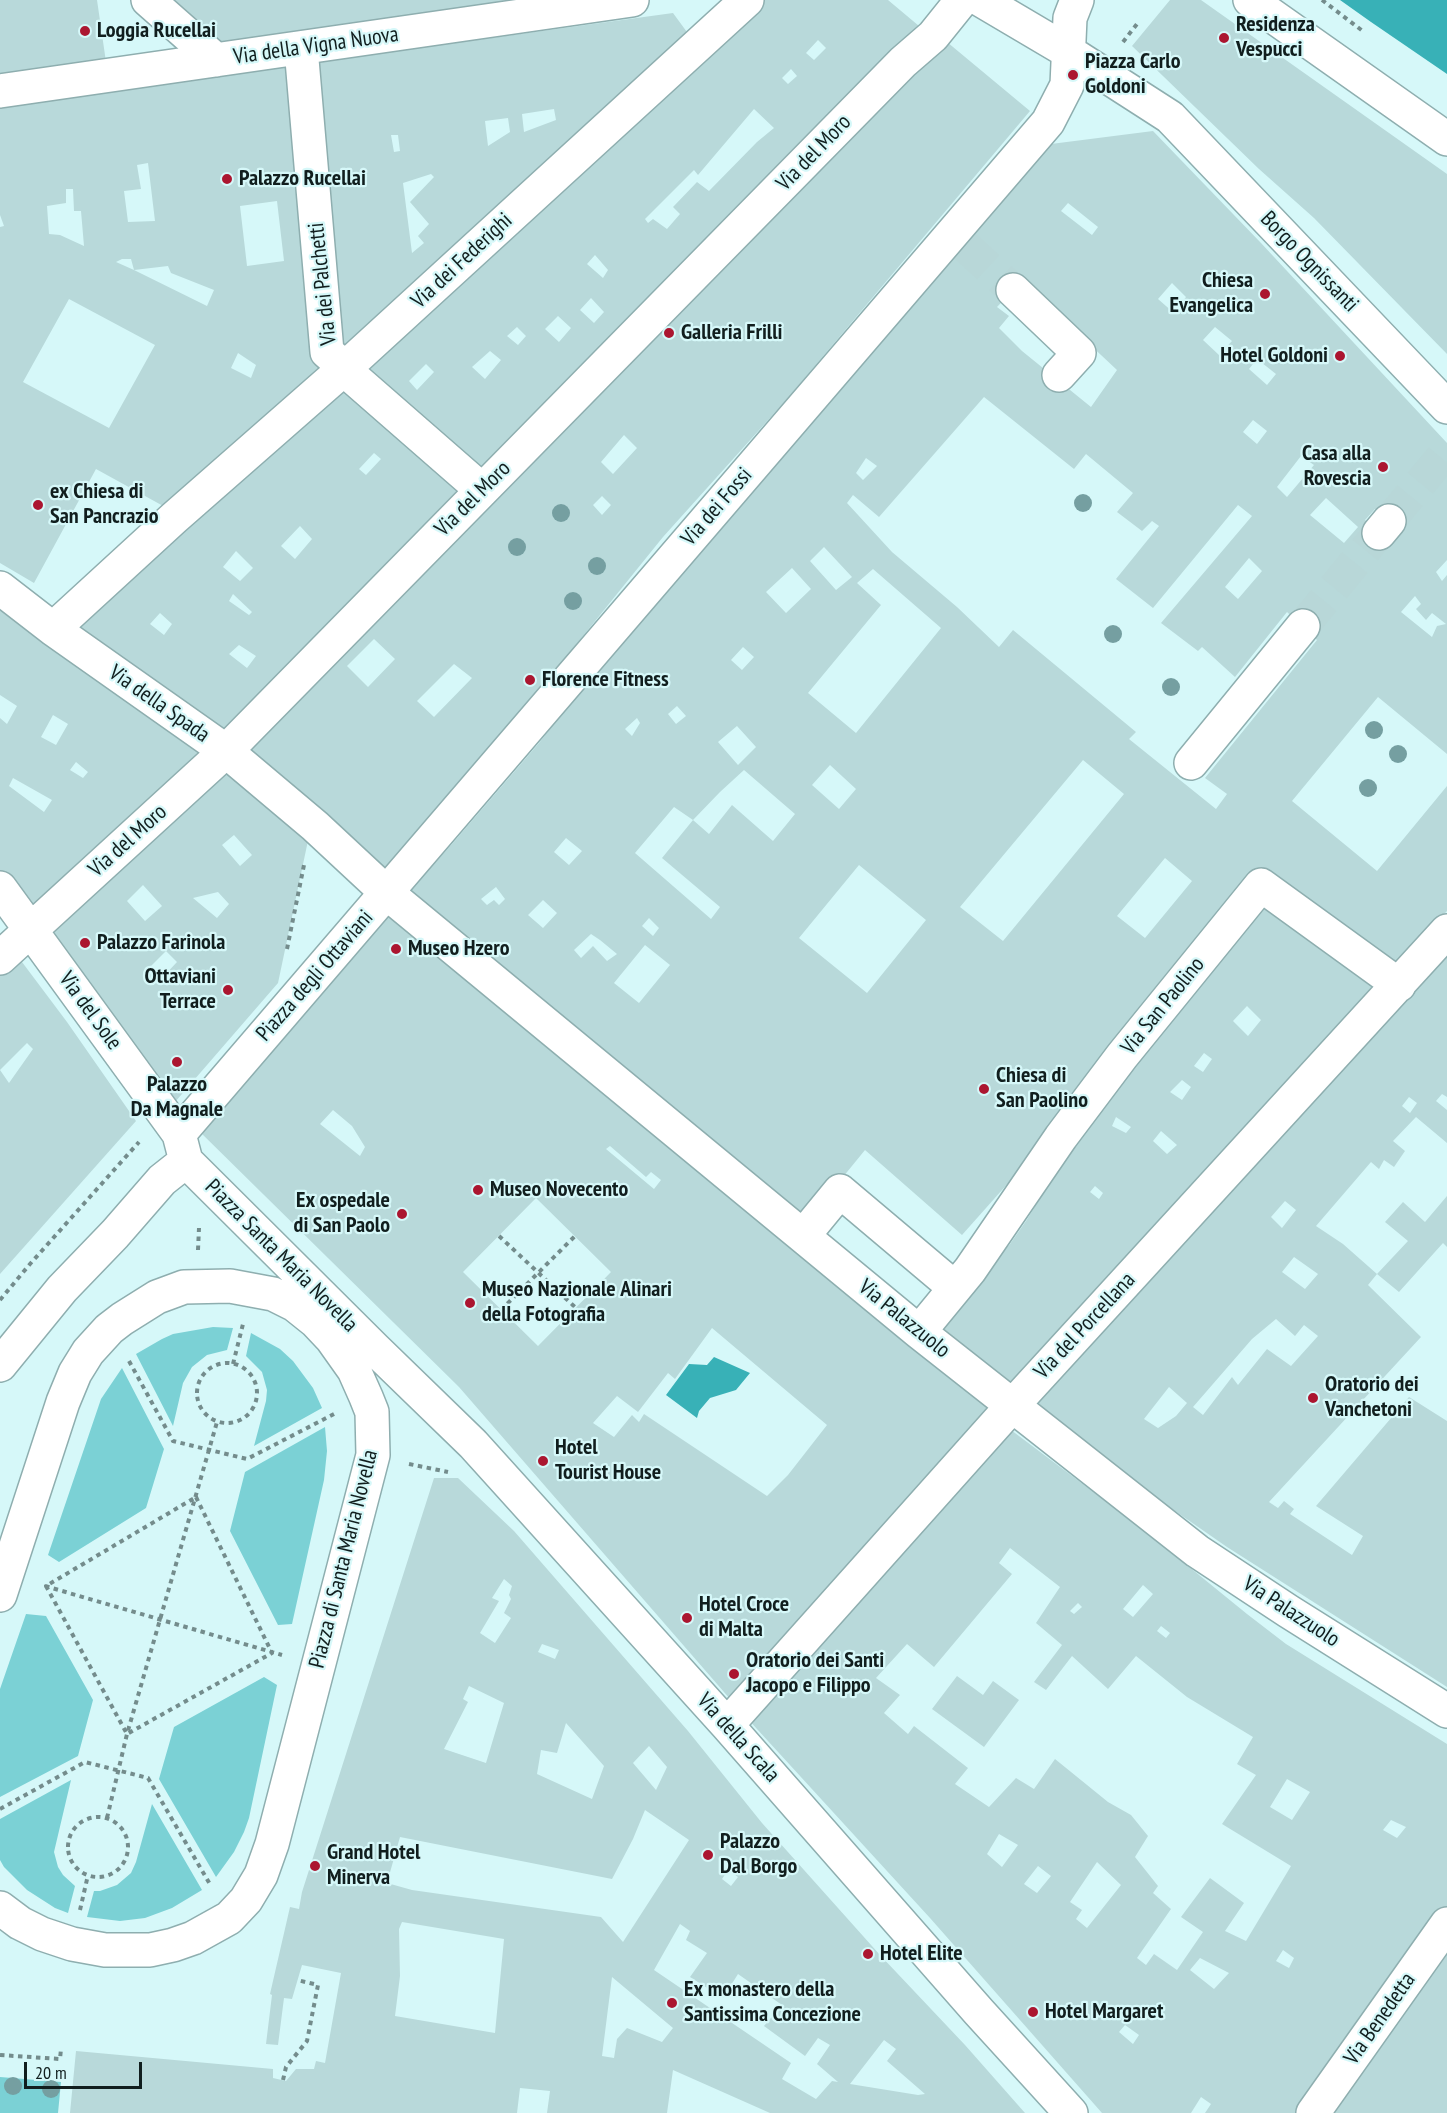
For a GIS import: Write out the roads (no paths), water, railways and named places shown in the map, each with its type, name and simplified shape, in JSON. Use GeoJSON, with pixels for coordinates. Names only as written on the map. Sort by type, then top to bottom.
{"type":"FeatureCollection","features":[{"type":"Feature","properties":{"kind":"street"},"geometry":{"type":"LineString","coordinates":[[148,0],[216,60]]}},
{"type":"Feature","properties":{"kind":"street","name":"Via della Vigna Nuova"},"geometry":{"type":"LineString","coordinates":[[0,91],[632,0]]}},
{"type":"Feature","properties":{"kind":"street","name":"Via dei Federighi"},"geometry":{"type":"LineString","coordinates":[[53,629],[174,518],[345,368],[747,0]]}},
{"type":"Feature","properties":{"kind":"street","name":"Via del Moro"},"geometry":{"type":"LineString","coordinates":[[0,958],[226,751],[936,31],[962,0]]}},
{"type":"Feature","properties":{"kind":"street"},"geometry":{"type":"LineString","coordinates":[[981,0],[1069,52],[1070,18],[1077,0]]}},
{"type":"Feature","properties":{"kind":"street"},"geometry":{"type":"LineString","coordinates":[[1250,0],[1447,139]]}},
{"type":"Feature","properties":{"kind":"street","name":"Via dei Palchetti"},"geometry":{"type":"LineString","coordinates":[[301,48],[327,352],[482,490]]}},
{"type":"Feature","properties":{"kind":"street","name":"Borgo Ognissanti"},"geometry":{"type":"LineString","coordinates":[[1069,52],[1170,117],[1447,406]]}},
{"type":"Feature","properties":{"kind":"street","name":"Via dei Fossi"},"geometry":{"type":"LineString","coordinates":[[387,893],[958,239],[1048,122],[1067,85],[1069,52]]}},
{"type":"Feature","properties":{"kind":"street"},"geometry":{"type":"LineString","coordinates":[[1013,290],[1079,353],[1059,375]]}},
{"type":"Feature","properties":{"kind":"street","name":"Via della Spada"},"geometry":{"type":"LineString","coordinates":[[0,588],[53,629],[226,751],[315,826]]}},
{"type":"Feature","properties":{"kind":"street"},"geometry":{"type":"LineString","coordinates":[[1191,763],[1303,626]]}},
{"type":"Feature","properties":{"kind":"street","name":"Piazza degli Ottaviani"},"geometry":{"type":"LineString","coordinates":[[183,1147],[387,893],[315,826]]}},
{"type":"Feature","properties":{"kind":"street","name":"Via San Paolino"},"geometry":{"type":"LineString","coordinates":[[919,1332],[963,1279],[1061,1137],[1122,1056],[1261,885],[1399,985]]}},
{"type":"Feature","properties":{"kind":"street","name":"Via del Sole"},"geometry":{"type":"LineString","coordinates":[[0,888],[183,1147]]}},
{"type":"Feature","properties":{"kind":"street","name":"Via Palazzuolo"},"geometry":{"type":"LineString","coordinates":[[387,893],[919,1332],[1197,1551],[1447,1711]]}},
{"type":"Feature","properties":{"kind":"street","name":"Via del Porcellana"},"geometry":{"type":"LineString","coordinates":[[727,1725],[1012,1406],[1447,931]]}},
{"type":"Feature","properties":{"kind":"street"},"geometry":{"type":"LineString","coordinates":[[0,1365],[62,1289],[115,1234],[162,1180],[183,1147]]}},
{"type":"Feature","properties":{"kind":"street","name":"Piazza Santa Maria Novella"},"geometry":{"type":"LineString","coordinates":[[183,1147],[396,1370]]}},
{"type":"Feature","properties":{"kind":"street"},"geometry":{"type":"LineString","coordinates":[[803,1236],[840,1191],[963,1279]]}},
{"type":"Feature","properties":{"kind":"street","name":"Piazza di Santa Maria Novella"},"geometry":{"type":"LineString","coordinates":[[0,1595],[63,1402],[75,1373],[88,1352],[110,1329],[137,1308],[157,1297],[184,1287],[230,1286],[273,1294],[295,1305],[315,1321],[332,1339],[354,1370],[372,1412],[373,1455],[272,1844],[261,1875],[246,1900],[229,1918],[193,1938],[150,1950],[105,1950],[72,1944],[42,1934],[20,1923],[0,1908]]}},
{"type":"Feature","properties":{"kind":"street","name":"Via della Scala"},"geometry":{"type":"LineString","coordinates":[[396,1370],[473,1444],[727,1725],[979,2012],[1071,2113]]}},
{"type":"Feature","properties":{"kind":"street","name":"Via Benedetta"},"geometry":{"type":"LineString","coordinates":[[1313,2113],[1447,1924]]}},
{"type":"Feature","properties":{"kind":"tunnel"},"geometry":{"type":"LineString","coordinates":[[964,245],[1013,290]]}},
{"type":"Feature","properties":{"kind":"tunnel"},"geometry":{"type":"LineString","coordinates":[[1389,521],[1447,451]]}},
{"type":"Feature","properties":{"kind":"tunnel"},"geometry":{"type":"LineString","coordinates":[[1303,626],[1379,533]]}},
{"type":"Feature","properties":{"kind":"place","name":"Loggia Rucellai"},"geometry":{"type":"Point","coordinates":[85,31]}},
{"type":"Feature","properties":{"kind":"place","name":"Residenza Vespucci"},"geometry":{"type":"Point","coordinates":[1224,38]}},
{"type":"Feature","properties":{"kind":"place","name":"Piazza Carlo Goldoni"},"geometry":{"type":"Point","coordinates":[1073,75]}},
{"type":"Feature","properties":{"kind":"place","name":"Palazzo Rucellai"},"geometry":{"type":"Point","coordinates":[227,179]}},
{"type":"Feature","properties":{"kind":"place","name":"Chiesa Evangelica"},"geometry":{"type":"Point","coordinates":[1265,294]}},
{"type":"Feature","properties":{"kind":"place","name":"Galleria Frilli"},"geometry":{"type":"Point","coordinates":[669,333]}},
{"type":"Feature","properties":{"kind":"place","name":"Hotel Goldoni"},"geometry":{"type":"Point","coordinates":[1340,356]}},
{"type":"Feature","properties":{"kind":"place","name":"Casa alla Rovescia"},"geometry":{"type":"Point","coordinates":[1383,467]}},
{"type":"Feature","properties":{"kind":"place","name":"ex Chiesa di San Pancrazio"},"geometry":{"type":"Point","coordinates":[38,505]}},
{"type":"Feature","properties":{"kind":"place","name":"Florence Fitness"},"geometry":{"type":"Point","coordinates":[530,680]}},
{"type":"Feature","properties":{"kind":"place","name":"Palazzo Farinola"},"geometry":{"type":"Point","coordinates":[85,943]}},
{"type":"Feature","properties":{"kind":"place","name":"Museo Hzero"},"geometry":{"type":"Point","coordinates":[396,949]}},
{"type":"Feature","properties":{"kind":"place","name":"Ottaviani Terrace"},"geometry":{"type":"Point","coordinates":[228,990]}},
{"type":"Feature","properties":{"kind":"place","name":"Palazzo Da Magnale"},"geometry":{"type":"Point","coordinates":[177,1062]}},
{"type":"Feature","properties":{"kind":"place","name":"Chiesa di San Paolino"},"geometry":{"type":"Point","coordinates":[984,1089]}},
{"type":"Feature","properties":{"kind":"place","name":"Museo Novecento"},"geometry":{"type":"Point","coordinates":[478,1190]}},
{"type":"Feature","properties":{"kind":"place","name":"Ex ospedale di San Paolo"},"geometry":{"type":"Point","coordinates":[402,1214]}},
{"type":"Feature","properties":{"kind":"place","name":"Museo Nazionale Alinari della Fotografia"},"geometry":{"type":"Point","coordinates":[470,1303]}},
{"type":"Feature","properties":{"kind":"place","name":"Oratorio dei Vanchetoni"},"geometry":{"type":"Point","coordinates":[1313,1398]}},
{"type":"Feature","properties":{"kind":"place","name":"Hotel Tourist House"},"geometry":{"type":"Point","coordinates":[543,1461]}},
{"type":"Feature","properties":{"kind":"place","name":"Hotel Croce di Malta"},"geometry":{"type":"Point","coordinates":[687,1618]}},
{"type":"Feature","properties":{"kind":"place","name":"Oratorio dei Santi Jacopo e Filippo"},"geometry":{"type":"Point","coordinates":[734,1674]}},
{"type":"Feature","properties":{"kind":"place","name":"Palazzo Dal Borgo"},"geometry":{"type":"Point","coordinates":[708,1855]}},
{"type":"Feature","properties":{"kind":"place","name":"Grand Hotel Minerva"},"geometry":{"type":"Point","coordinates":[315,1866]}},
{"type":"Feature","properties":{"kind":"place","name":"Hotel Elite"},"geometry":{"type":"Point","coordinates":[868,1954]}},
{"type":"Feature","properties":{"kind":"place","name":"Ex monastero della Santissima Concezione"},"geometry":{"type":"Point","coordinates":[672,2003]}},
{"type":"Feature","properties":{"kind":"place","name":"Hotel Margaret"},"geometry":{"type":"Point","coordinates":[1033,2012]}}]}
